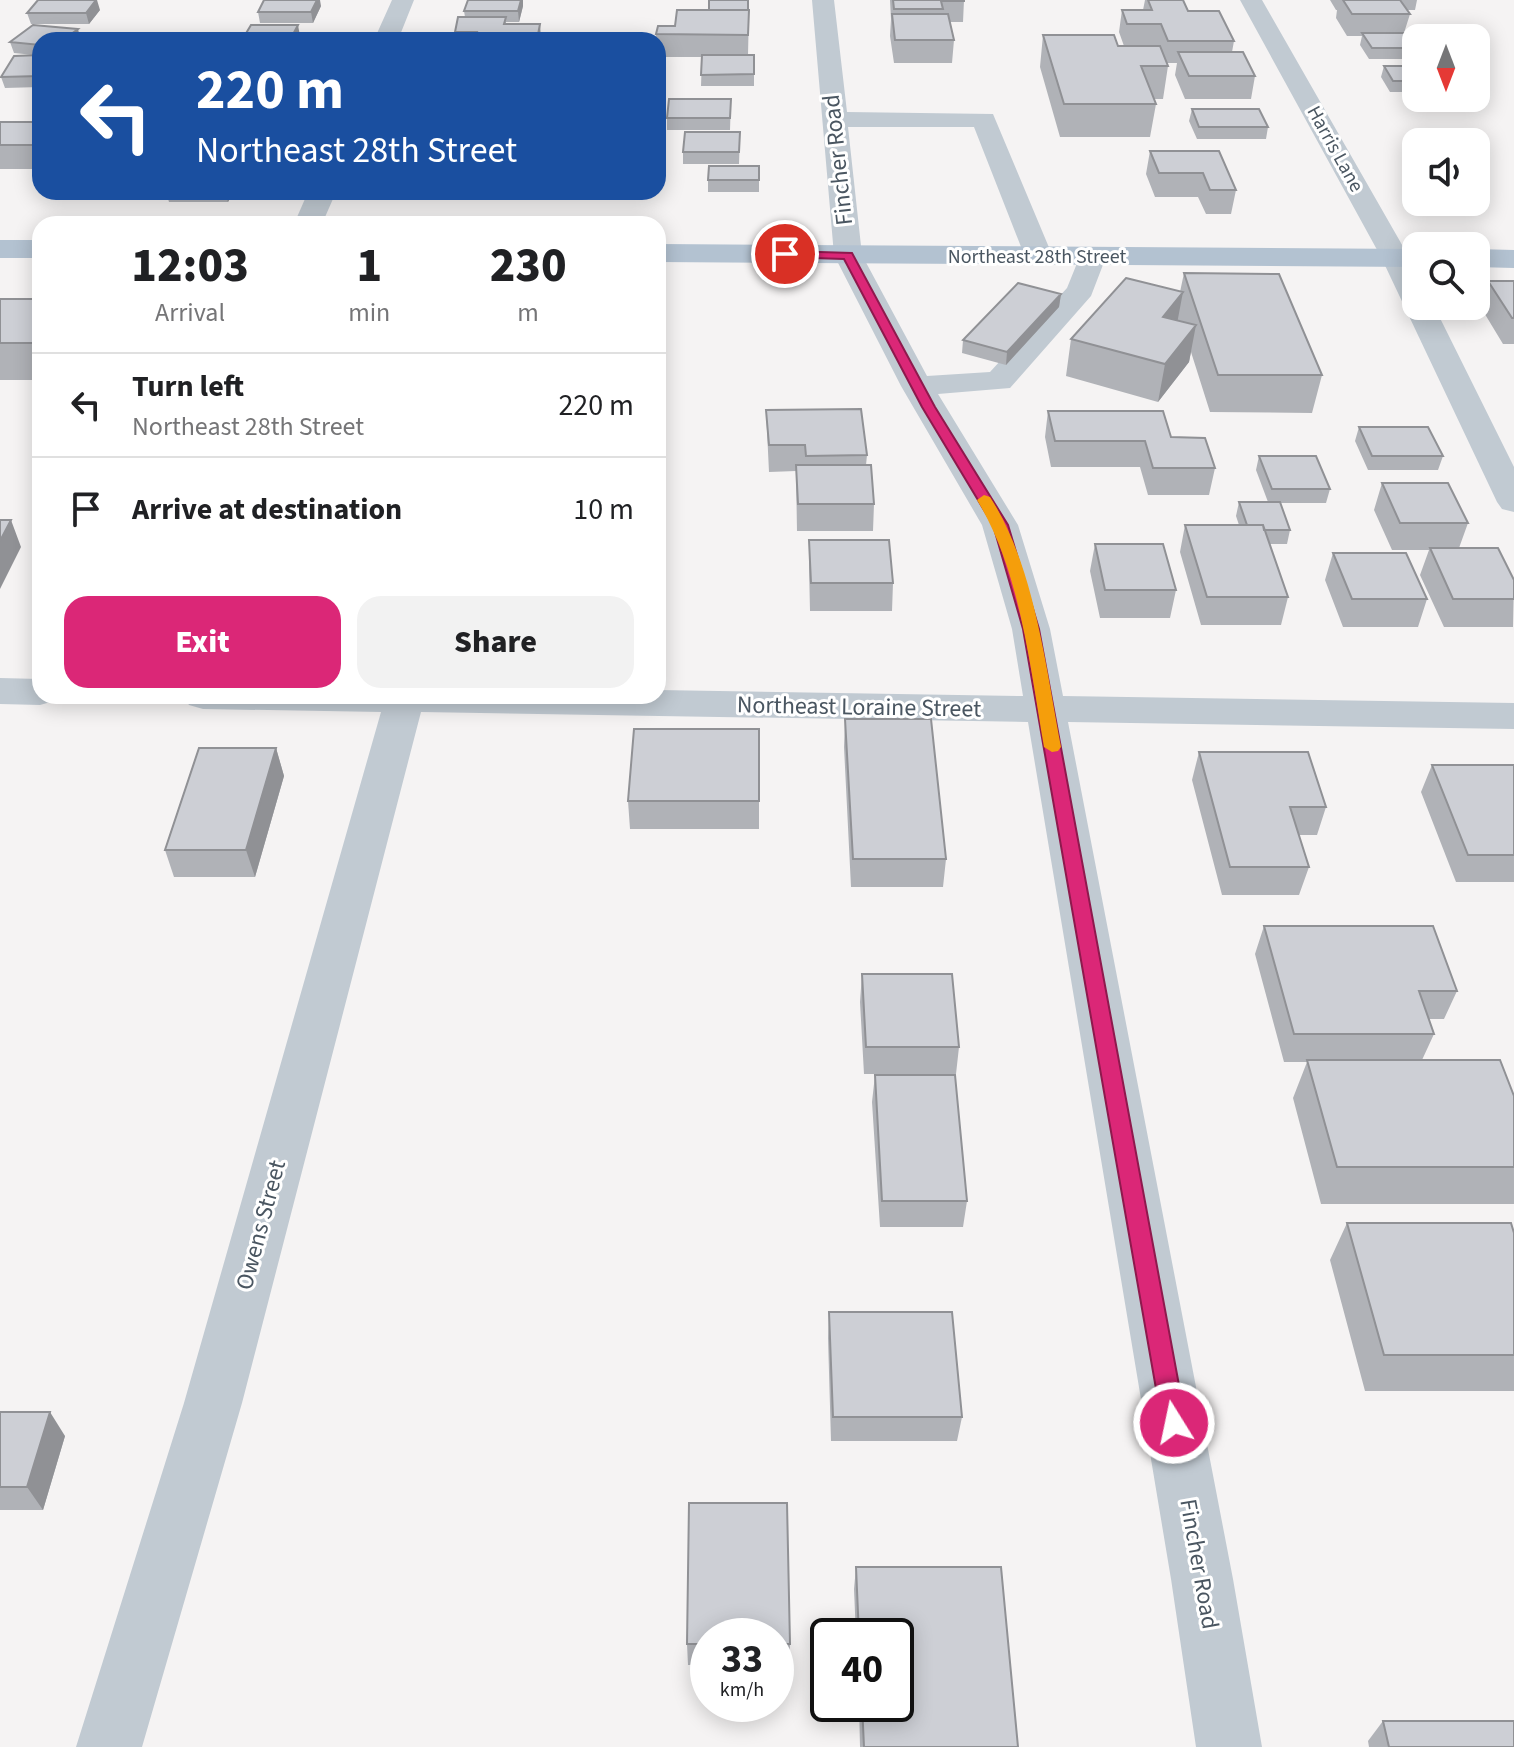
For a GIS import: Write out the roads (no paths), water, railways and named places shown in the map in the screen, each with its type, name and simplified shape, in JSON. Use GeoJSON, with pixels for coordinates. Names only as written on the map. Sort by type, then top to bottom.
{"type":"FeatureCollection","features":[{"type":"Feature","properties":{"kind":"main road"},"geometry":{"type":"LineString","coordinates":[[0,249],[32,249]]}},
{"type":"Feature","properties":{"kind":"main road","name":"Northeast 28th Street"},"geometry":{"type":"LineString","coordinates":[[666,253],[1402,258]]}},
{"type":"Feature","properties":{"kind":"main road"},"geometry":{"type":"LineString","coordinates":[[1490,258],[1514,259]]}},
{"type":"Feature","properties":{"kind":"street"},"geometry":{"type":"LineString","coordinates":[[389,32],[403,0]]}},
{"type":"Feature","properties":{"kind":"street","name":"Fincher Road"},"geometry":{"type":"LineString","coordinates":[[823,0],[848,255],[917,386],[1000,525],[1031,629],[1202,1579],[1229,1747]]}},
{"type":"Feature","properties":{"kind":"street","name":"Harris Lane"},"geometry":{"type":"LineString","coordinates":[[1251,0],[1402,251]]}},
{"type":"Feature","properties":{"kind":"street"},"geometry":{"type":"LineString","coordinates":[[833,120],[984,119],[1039,257]]}},
{"type":"Feature","properties":{"kind":"street"},"geometry":{"type":"LineString","coordinates":[[917,386],[999,381],[1081,290],[1092,257]]}},
{"type":"Feature","properties":{"kind":"street"},"geometry":{"type":"LineString","coordinates":[[1426,320],[1514,502]]}},
{"type":"Feature","properties":{"kind":"street"},"geometry":{"type":"LineString","coordinates":[[0,691],[32,692]]}},
{"type":"Feature","properties":{"kind":"street","name":"Northeast Loraine Street"},"geometry":{"type":"LineString","coordinates":[[666,703],[1514,716]]}},
{"type":"Feature","properties":{"kind":"street","name":"Owens Street"},"geometry":{"type":"LineString","coordinates":[[109,1747],[213,1403],[403,704]]}}]}
